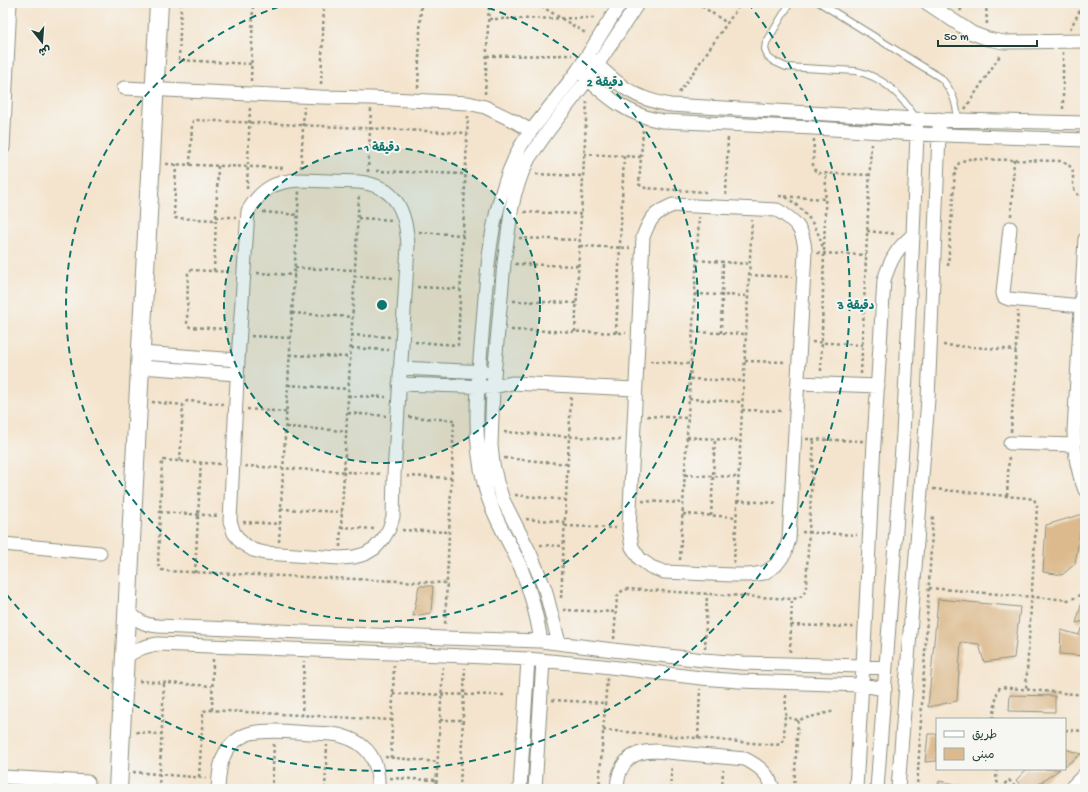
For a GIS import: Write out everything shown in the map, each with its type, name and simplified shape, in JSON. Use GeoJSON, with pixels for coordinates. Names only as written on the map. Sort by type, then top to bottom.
{"type":"FeatureCollection","features":[{"type":"Feature","properties":{"kind":"street"},"geometry":{"type":"LineString","coordinates":[[3,148],[10,3]]}},
{"type":"Feature","properties":{"kind":"street"},"geometry":{"type":"LineString","coordinates":[[118,789],[160,3]]}},
{"type":"Feature","properties":{"kind":"street"},"geometry":{"type":"LineString","coordinates":[[541,641],[536,613],[529,590],[521,568],[490,506],[480,463],[478,441],[478,387],[487,273],[495,216],[500,194],[518,152],[531,131],[578,70],[621,3]]}},
{"type":"Feature","properties":{"kind":"street"},"geometry":{"type":"LineString","coordinates":[[559,643],[545,589],[538,570],[501,494],[497,482],[491,445],[494,373],[507,238],[515,193],[522,173],[538,144],[598,66],[638,3]]}},
{"type":"Feature","properties":{"kind":"street"},"geometry":{"type":"LineString","coordinates":[[927,3],[972,33],[988,39],[1004,42],[1085,41]]}},
{"type":"Feature","properties":{"kind":"street"},"geometry":{"type":"LineString","coordinates":[[587,55],[620,86],[649,101],[670,105],[939,119],[1085,123]]}},
{"type":"Feature","properties":{"kind":"street"},"geometry":{"type":"LineString","coordinates":[[578,70],[621,107],[644,117],[670,122],[939,135],[1085,140]]}},
{"type":"Feature","properties":{"kind":"street"},"geometry":{"type":"LineString","coordinates":[[124,88],[468,103],[485,107],[531,131]]}},
{"type":"Feature","properties":{"kind":"street"},"geometry":{"type":"LineString","coordinates":[[670,105],[670,122]]}},
{"type":"Feature","properties":{"kind":"street"},"geometry":{"type":"LineString","coordinates":[[877,789],[903,434],[913,235],[917,134],[916,118]]}},
{"type":"Feature","properties":{"kind":"street"},"geometry":{"type":"LineString","coordinates":[[898,789],[928,399],[939,119]]}},
{"type":"Feature","properties":{"kind":"street"},"geometry":{"type":"LineString","coordinates":[[289,180],[300,180],[363,182],[381,188],[392,196],[398,203],[402,212],[406,226],[408,246],[399,384],[393,517],[389,529],[383,539],[375,548],[365,554],[354,557],[340,558],[279,554],[253,550],[242,543],[234,533],[230,519],[232,465],[243,273],[249,210],[260,194],[269,187],[289,180]]}},
{"type":"Feature","properties":{"kind":"street"},"geometry":{"type":"LineString","coordinates":[[673,206],[700,206],[777,210],[790,217],[800,228],[805,242],[806,252],[790,531],[785,554],[776,565],[764,573],[733,575],[664,572],[651,567],[640,559],[632,547],[629,529],[643,237],[648,223],[659,211],[673,206]]}},
{"type":"Feature","properties":{"kind":"street"},"geometry":{"type":"LineString","coordinates":[[1009,233],[1003,292],[1004,297],[1009,299],[1081,306]]}},
{"type":"Feature","properties":{"kind":"street"},"geometry":{"type":"LineString","coordinates":[[856,789],[884,280],[894,253],[913,235]]}},
{"type":"Feature","properties":{"kind":"street"},"geometry":{"type":"LineString","coordinates":[[1085,239],[1074,431],[1076,463],[1085,490]]}},
{"type":"Feature","properties":{"kind":"street"},"geometry":{"type":"LineString","coordinates":[[141,360],[238,360]]}},
{"type":"Feature","properties":{"kind":"street"},"geometry":{"type":"LineString","coordinates":[[141,360],[237,374]]}},
{"type":"Feature","properties":{"kind":"street"},"geometry":{"type":"LineString","coordinates":[[400,368],[494,373],[512,383]]}},
{"type":"Feature","properties":{"kind":"street"},"geometry":{"type":"LineString","coordinates":[[399,384],[493,387],[512,383],[635,389]]}},
{"type":"Feature","properties":{"kind":"street"},"geometry":{"type":"LineString","coordinates":[[798,383],[878,386]]}},
{"type":"Feature","properties":{"kind":"street"},"geometry":{"type":"LineString","coordinates":[[1010,443],[1074,445]]}},
{"type":"Feature","properties":{"kind":"street"},"geometry":{"type":"LineString","coordinates":[[3,544],[100,553]]}},
{"type":"Feature","properties":{"kind":"street"},"geometry":{"type":"LineString","coordinates":[[128,611],[141,622],[158,626],[541,641],[742,663],[863,666],[886,668]]}},
{"type":"Feature","properties":{"kind":"street"},"geometry":{"type":"LineString","coordinates":[[469,656],[473,639]]}},
{"type":"Feature","properties":{"kind":"street"},"geometry":{"type":"LineString","coordinates":[[125,658],[140,648],[158,644],[395,653],[542,660],[701,678],[862,685],[884,688]]}},
{"type":"Feature","properties":{"kind":"street"},"geometry":{"type":"LineString","coordinates":[[605,649],[605,667]]}},
{"type":"Feature","properties":{"kind":"street"},"geometry":{"type":"LineString","coordinates":[[520,789],[528,659]]}},
{"type":"Feature","properties":{"kind":"street"},"geometry":{"type":"LineString","coordinates":[[535,788],[542,660]]}},
{"type":"Feature","properties":{"kind":"street"},"geometry":{"type":"LineString","coordinates":[[218,784],[223,758],[229,747],[239,739],[250,734],[274,731],[328,734],[341,736],[352,740],[363,746],[372,756],[378,783]]}},
{"type":"Feature","properties":{"kind":"street"},"geometry":{"type":"LineString","coordinates":[[617,789],[617,778],[621,768],[627,760],[636,754],[646,751],[745,759],[756,764],[765,772],[773,789]]}},
{"type":"Feature","properties":{"kind":"street"},"geometry":{"type":"LineString","coordinates":[[1070,789],[1085,774]]}},
{"type":"Feature","properties":{"kind":"street"},"geometry":{"type":"LineString","coordinates":[[3,777],[88,782]]}},
{"type":"Feature","properties":{"kind":"lane"},"geometry":{"type":"LineString","coordinates":[[790,3],[766,43],[765,49],[768,57],[786,67],[850,70],[865,73],[882,81],[894,90],[906,103],[916,118]]}},
{"type":"Feature","properties":{"kind":"lane"},"geometry":{"type":"LineString","coordinates":[[820,3],[941,78],[954,96],[958,119]]}},
{"type":"Feature","properties":{"kind":"path"},"geometry":{"type":"LineString","coordinates":[[181,3],[179,60],[251,64]]}},
{"type":"Feature","properties":{"kind":"path"},"geometry":{"type":"LineString","coordinates":[[249,210],[247,189],[253,3]]}},
{"type":"Feature","properties":{"kind":"path"},"geometry":{"type":"LineString","coordinates":[[321,97],[324,3]]}},
{"type":"Feature","properties":{"kind":"path"},"geometry":{"type":"LineString","coordinates":[[418,100],[421,3]]}},
{"type":"Feature","properties":{"kind":"path"},"geometry":{"type":"LineString","coordinates":[[476,3],[489,3],[485,107]]}},
{"type":"Feature","properties":{"kind":"path"},"geometry":{"type":"LineString","coordinates":[[536,3],[597,40]]}},
{"type":"Feature","properties":{"kind":"path"},"geometry":{"type":"LineString","coordinates":[[697,3],[727,23]]}},
{"type":"Feature","properties":{"kind":"path"},"geometry":{"type":"LineString","coordinates":[[670,105],[740,3]]}},
{"type":"Feature","properties":{"kind":"path"},"geometry":{"type":"LineString","coordinates":[[986,3],[988,39]]}},
{"type":"Feature","properties":{"kind":"path"},"geometry":{"type":"LineString","coordinates":[[1063,122],[1063,41],[1084,3]]}},
{"type":"Feature","properties":{"kind":"path"},"geometry":{"type":"LineString","coordinates":[[489,19],[611,18]]}},
{"type":"Feature","properties":{"kind":"path"},"geometry":{"type":"LineString","coordinates":[[958,119],[1002,53],[1004,42]]}},
{"type":"Feature","properties":{"kind":"path"},"geometry":{"type":"LineString","coordinates":[[487,56],[587,55]]}},
{"type":"Feature","properties":{"kind":"path"},"geometry":{"type":"LineString","coordinates":[[575,332],[588,80]]}},
{"type":"Feature","properties":{"kind":"path"},"geometry":{"type":"LineString","coordinates":[[279,554],[305,97]]}},
{"type":"Feature","properties":{"kind":"path"},"geometry":{"type":"LineString","coordinates":[[340,558],[357,218],[370,129],[371,98]]}},
{"type":"Feature","properties":{"kind":"path"},"geometry":{"type":"LineString","coordinates":[[351,335],[402,343],[458,345],[468,103]]}},
{"type":"Feature","properties":{"kind":"path"},"geometry":{"type":"LineString","coordinates":[[644,117],[639,184],[646,188],[711,192]]}},
{"type":"Feature","properties":{"kind":"path"},"geometry":{"type":"LineString","coordinates":[[190,165],[192,125],[193,121],[196,120],[467,133]]}},
{"type":"Feature","properties":{"kind":"path"},"geometry":{"type":"LineString","coordinates":[[725,208],[728,124]]}},
{"type":"Feature","properties":{"kind":"path"},"geometry":{"type":"LineString","coordinates":[[814,128],[813,165],[816,172],[870,175]]}},
{"type":"Feature","properties":{"kind":"path"},"geometry":{"type":"LineString","coordinates":[[861,385],[872,131]]}},
{"type":"Feature","properties":{"kind":"path"},"geometry":{"type":"LineString","coordinates":[[584,154],[641,157]]}},
{"type":"Feature","properties":{"kind":"path"},"geometry":{"type":"LineString","coordinates":[[616,333],[624,156]]}},
{"type":"Feature","properties":{"kind":"path"},"geometry":{"type":"LineString","coordinates":[[947,274],[955,171],[959,163],[966,159],[1062,160],[1069,164],[1073,170],[1074,190],[1079,196],[1085,197]]}},
{"type":"Feature","properties":{"kind":"path"},"geometry":{"type":"LineString","coordinates":[[1009,233],[1003,233],[1002,226],[1005,219],[1012,216],[1014,160]]}},
{"type":"Feature","properties":{"kind":"path"},"geometry":{"type":"LineString","coordinates":[[176,164],[175,218],[216,218],[249,210],[298,215]]}},
{"type":"Feature","properties":{"kind":"path"},"geometry":{"type":"LineString","coordinates":[[214,271],[218,166]]}},
{"type":"Feature","properties":{"kind":"path"},"geometry":{"type":"LineString","coordinates":[[522,173],[583,176]]}},
{"type":"Feature","properties":{"kind":"path"},"geometry":{"type":"LineString","coordinates":[[820,384],[826,173]]}},
{"type":"Feature","properties":{"kind":"path"},"geometry":{"type":"LineString","coordinates":[[726,193],[733,194]]}},
{"type":"Feature","properties":{"kind":"path"},"geometry":{"type":"LineString","coordinates":[[778,196],[825,199]]}},
{"type":"Feature","properties":{"kind":"path"},"geometry":{"type":"LineString","coordinates":[[680,572],[700,206]]}},
{"type":"Feature","properties":{"kind":"path"},"geometry":{"type":"LineString","coordinates":[[732,595],[753,209]]}},
{"type":"Feature","properties":{"kind":"path"},"geometry":{"type":"LineString","coordinates":[[511,212],[581,214]]}},
{"type":"Feature","properties":{"kind":"path"},"geometry":{"type":"LineString","coordinates":[[357,218],[463,234]]}},
{"type":"Feature","properties":{"kind":"path"},"geometry":{"type":"LineString","coordinates":[[867,231],[913,235]]}},
{"type":"Feature","properties":{"kind":"path"},"geometry":{"type":"LineString","coordinates":[[507,238],[580,240]]}},
{"type":"Feature","properties":{"kind":"path"},"geometry":{"type":"LineString","coordinates":[[580,246],[643,249]]}},
{"type":"Feature","properties":{"kind":"path"},"geometry":{"type":"LineString","coordinates":[[806,252],[866,255]]}},
{"type":"Feature","properties":{"kind":"path"},"geometry":{"type":"LineString","coordinates":[[697,260],[750,264]]}},
{"type":"Feature","properties":{"kind":"path"},"geometry":{"type":"LineString","coordinates":[[721,333],[723,262]]}},
{"type":"Feature","properties":{"kind":"path"},"geometry":{"type":"LineString","coordinates":[[504,263],[579,266]]}},
{"type":"Feature","properties":{"kind":"path"},"geometry":{"type":"LineString","coordinates":[[295,268],[355,270]]}},
{"type":"Feature","properties":{"kind":"path"},"geometry":{"type":"LineString","coordinates":[[291,338],[190,328],[186,322],[188,272],[191,270],[295,275]]}},
{"type":"Feature","properties":{"kind":"path"},"geometry":{"type":"LineString","coordinates":[[749,275],[804,277]]}},
{"type":"Feature","properties":{"kind":"path"},"geometry":{"type":"LineString","coordinates":[[354,276],[460,289]]}},
{"type":"Feature","properties":{"kind":"path"},"geometry":{"type":"LineString","coordinates":[[695,294],[748,296]]}},
{"type":"Feature","properties":{"kind":"path"},"geometry":{"type":"LineString","coordinates":[[1007,496],[1019,300]]}},
{"type":"Feature","properties":{"kind":"path"},"geometry":{"type":"LineString","coordinates":[[501,301],[577,303]]}},
{"type":"Feature","properties":{"kind":"path"},"geometry":{"type":"LineString","coordinates":[[292,313],[352,316]]}},
{"type":"Feature","properties":{"kind":"path"},"geometry":{"type":"LineString","coordinates":[[498,330],[638,333]]}},
{"type":"Feature","properties":{"kind":"path"},"geometry":{"type":"LineString","coordinates":[[693,332],[746,334]]}},
{"type":"Feature","properties":{"kind":"path"},"geometry":{"type":"LineString","coordinates":[[800,341],[880,346]]}},
{"type":"Feature","properties":{"kind":"path"},"geometry":{"type":"LineString","coordinates":[[351,348],[402,343]]}},
{"type":"Feature","properties":{"kind":"path"},"geometry":{"type":"LineString","coordinates":[[941,352],[942,345],[1016,350]]}},
{"type":"Feature","properties":{"kind":"path"},"geometry":{"type":"LineString","coordinates":[[290,354],[350,357]]}},
{"type":"Feature","properties":{"kind":"path"},"geometry":{"type":"LineString","coordinates":[[637,360],[691,364]]}},
{"type":"Feature","properties":{"kind":"path"},"geometry":{"type":"LineString","coordinates":[[745,360],[799,362]]}},
{"type":"Feature","properties":{"kind":"path"},"geometry":{"type":"LineString","coordinates":[[690,379],[744,380]]}},
{"type":"Feature","properties":{"kind":"path"},"geometry":{"type":"LineString","coordinates":[[288,385],[348,389]]}},
{"type":"Feature","properties":{"kind":"path"},"geometry":{"type":"LineString","coordinates":[[561,602],[571,386]]}},
{"type":"Feature","properties":{"kind":"path"},"geometry":{"type":"LineString","coordinates":[[348,396],[399,398]]}},
{"type":"Feature","properties":{"kind":"path"},"geometry":{"type":"LineString","coordinates":[[689,399],[742,402]]}},
{"type":"Feature","properties":{"kind":"path"},"geometry":{"type":"LineString","coordinates":[[139,401],[183,405],[187,402],[287,412]]}},
{"type":"Feature","properties":{"kind":"path"},"geometry":{"type":"LineString","coordinates":[[180,461],[183,405]]}},
{"type":"Feature","properties":{"kind":"path"},"geometry":{"type":"LineString","coordinates":[[742,410],[796,412]]}},
{"type":"Feature","properties":{"kind":"path"},"geometry":{"type":"LineString","coordinates":[[347,413],[454,420],[444,638]]}},
{"type":"Feature","properties":{"kind":"path"},"geometry":{"type":"LineString","coordinates":[[634,415],[688,418]]}},
{"type":"Feature","properties":{"kind":"path"},"geometry":{"type":"LineString","coordinates":[[286,427],[346,431]]}},
{"type":"Feature","properties":{"kind":"path"},"geometry":{"type":"LineString","coordinates":[[492,432],[633,441]]}},
{"type":"Feature","properties":{"kind":"path"},"geometry":{"type":"LineString","coordinates":[[687,437],[740,441]]}},
{"type":"Feature","properties":{"kind":"path"},"geometry":{"type":"LineString","coordinates":[[795,438],[874,442]]}},
{"type":"Feature","properties":{"kind":"path"},"geometry":{"type":"LineString","coordinates":[[711,516],[715,439]]}},
{"type":"Feature","properties":{"kind":"path"},"geometry":{"type":"LineString","coordinates":[[493,457],[568,464]]}},
{"type":"Feature","properties":{"kind":"path"},"geometry":{"type":"LineString","coordinates":[[195,573],[201,462]]}},
{"type":"Feature","properties":{"kind":"path"},"geometry":{"type":"LineString","coordinates":[[232,465],[452,478]]}},
{"type":"Feature","properties":{"kind":"path"},"geometry":{"type":"LineString","coordinates":[[685,475],[738,477]]}},
{"type":"Feature","properties":{"kind":"path"},"geometry":{"type":"LineString","coordinates":[[935,482],[935,489]]}},
{"type":"Feature","properties":{"kind":"path"},"geometry":{"type":"LineString","coordinates":[[921,488],[1034,499],[1037,506],[1026,689]]}},
{"type":"Feature","properties":{"kind":"path"},"geometry":{"type":"LineString","coordinates":[[501,494],[566,500]]}},
{"type":"Feature","properties":{"kind":"path"},"geometry":{"type":"LineString","coordinates":[[630,501],[684,503]]}},
{"type":"Feature","properties":{"kind":"path"},"geometry":{"type":"LineString","coordinates":[[737,501],[791,504]]}},
{"type":"Feature","properties":{"kind":"path"},"geometry":{"type":"LineString","coordinates":[[281,509],[342,512]]}},
{"type":"Feature","properties":{"kind":"path"},"geometry":{"type":"LineString","coordinates":[[160,512],[198,514],[280,524]]}},
{"type":"Feature","properties":{"kind":"path"},"geometry":{"type":"LineString","coordinates":[[917,789],[934,512]]}},
{"type":"Feature","properties":{"kind":"path"},"geometry":{"type":"LineString","coordinates":[[683,514],[736,517]]}},
{"type":"Feature","properties":{"kind":"path"},"geometry":{"type":"LineString","coordinates":[[512,518],[565,522]]}},
{"type":"Feature","properties":{"kind":"path"},"geometry":{"type":"LineString","coordinates":[[565,526],[629,529]]}},
{"type":"Feature","properties":{"kind":"path"},"geometry":{"type":"LineString","coordinates":[[790,531],[869,536]]}},
{"type":"Feature","properties":{"kind":"path"},"geometry":{"type":"LineString","coordinates":[[526,545],[564,546]]}},
{"type":"Feature","properties":{"kind":"path"},"geometry":{"type":"LineString","coordinates":[[913,587],[1068,600],[1079,596],[1085,584]]}},
{"type":"Feature","properties":{"kind":"path"},"geometry":{"type":"LineString","coordinates":[[704,660],[707,594]]}},
{"type":"Feature","properties":{"kind":"path"},"geometry":{"type":"LineString","coordinates":[[790,664],[792,599]]}},
{"type":"Feature","properties":{"kind":"path"},"geometry":{"type":"LineString","coordinates":[[561,610],[616,612]]}},
{"type":"Feature","properties":{"kind":"path"},"geometry":{"type":"LineString","coordinates":[[791,625],[865,628]]}},
{"type":"Feature","properties":{"kind":"path"},"geometry":{"type":"LineString","coordinates":[[212,710],[213,646]]}},
{"type":"Feature","properties":{"kind":"path"},"geometry":{"type":"LineString","coordinates":[[301,733],[305,650]]}},
{"type":"Feature","properties":{"kind":"path"},"geometry":{"type":"LineString","coordinates":[[390,758],[395,653]]}},
{"type":"Feature","properties":{"kind":"path"},"geometry":{"type":"LineString","coordinates":[[443,655],[436,787],[475,789]]}},
{"type":"Feature","properties":{"kind":"path"},"geometry":{"type":"LineString","coordinates":[[460,788],[464,695],[469,656]]}},
{"type":"Feature","properties":{"kind":"path"},"geometry":{"type":"LineString","coordinates":[[599,789],[605,703],[605,667]]}},
{"type":"Feature","properties":{"kind":"path"},"geometry":{"type":"LineString","coordinates":[[697,755],[701,678]]}},
{"type":"Feature","properties":{"kind":"path"},"geometry":{"type":"LineString","coordinates":[[124,680],[212,686]]}},
{"type":"Feature","properties":{"kind":"path"},"geometry":{"type":"LineString","coordinates":[[603,730],[776,745],[780,744],[784,739],[786,682]]}},
{"type":"Feature","properties":{"kind":"path"},"geometry":{"type":"LineString","coordinates":[[159,789],[164,683]]}},
{"type":"Feature","properties":{"kind":"path"},"geometry":{"type":"LineString","coordinates":[[993,718],[997,693],[1000,686],[1085,695]]}},
{"type":"Feature","properties":{"kind":"path"},"geometry":{"type":"LineString","coordinates":[[393,694],[504,695]]}},
{"type":"Feature","properties":{"kind":"path"},"geometry":{"type":"LineString","coordinates":[[540,699],[605,703]]}},
{"type":"Feature","properties":{"kind":"path"},"geometry":{"type":"LineString","coordinates":[[785,714],[789,718],[798,720],[835,711]]}},
{"type":"Feature","properties":{"kind":"path"},"geometry":{"type":"LineString","coordinates":[[440,720],[463,720]]}},
{"type":"Feature","properties":{"kind":"path"},"geometry":{"type":"LineString","coordinates":[[794,789],[798,720]]}},
{"type":"Feature","properties":{"kind":"path"},"geometry":{"type":"LineString","coordinates":[[121,730],[161,734]]}},
{"type":"Feature","properties":{"kind":"path"},"geometry":{"type":"LineString","coordinates":[[1066,730],[1085,731]]}},
{"type":"Feature","properties":{"kind":"path"},"geometry":{"type":"LineString","coordinates":[[272,789],[274,731]]}},
{"type":"Feature","properties":{"kind":"path"},"geometry":{"type":"LineString","coordinates":[[325,789],[328,734]]}},
{"type":"Feature","properties":{"kind":"path"},"geometry":{"type":"LineString","coordinates":[[670,789],[672,752]]}},
{"type":"Feature","properties":{"kind":"path"},"geometry":{"type":"LineString","coordinates":[[372,756],[438,762]]}},
{"type":"Feature","properties":{"kind":"path"},"geometry":{"type":"LineString","coordinates":[[722,789],[724,757]]}},
{"type":"Feature","properties":{"kind":"path"},"geometry":{"type":"LineString","coordinates":[[997,770],[996,779],[1001,788],[1009,780],[1017,789]]}},
{"type":"Feature","properties":{"kind":"path"},"geometry":{"type":"LineString","coordinates":[[119,771],[198,777],[218,784]]}},
{"type":"Feature","properties":{"kind":"path"},"geometry":{"type":"LineString","coordinates":[[378,783],[437,780]]}},
{"type":"Feature","properties":{"kind":"path"},"geometry":{"type":"LineString","coordinates":[[535,788],[571,789]]}},
{"type":"Feature","properties":{"kind":"building"},"geometry":{"type":"Polygon","coordinates":[[[1083,514],[1075,564],[1062,575],[1043,572],[1046,525],[1083,514]]]}},
{"type":"Feature","properties":{"kind":"building"},"geometry":{"type":"Polygon","coordinates":[[[419,586],[433,586],[431,613],[413,616],[419,586]]]}},
{"type":"Feature","properties":{"kind":"building"},"geometry":{"type":"Polygon","coordinates":[[[1085,591],[1085,621],[1076,623],[1085,591]]]}},
{"type":"Feature","properties":{"kind":"building"},"geometry":{"type":"Polygon","coordinates":[[[938,599],[1020,607],[1014,658],[984,662],[979,644],[961,642],[957,701],[928,707],[938,599]]]}},
{"type":"Feature","properties":{"kind":"building"},"geometry":{"type":"Polygon","coordinates":[[[1085,628],[1085,656],[1060,654],[1061,630],[1079,635],[1081,629],[1085,628]]]}},
{"type":"Feature","properties":{"kind":"building"},"geometry":{"type":"Polygon","coordinates":[[[1010,695],[1055,696],[1055,712],[1009,711],[1010,695]]]}},
{"type":"Feature","properties":{"kind":"building"},"geometry":{"type":"Polygon","coordinates":[[[928,734],[936,734],[936,761],[925,762],[928,734]]]}},
{"type":"Feature","properties":{"kind":"building"},"geometry":{"type":"Polygon","coordinates":[[[1066,749],[1081,754],[1066,765],[1066,749]]]}},
{"type":"Feature","properties":{"kind":"building"},"geometry":{"type":"Polygon","coordinates":[[[1026,770],[1059,770],[1032,789],[1023,789],[1016,780],[1026,770]]]}},
{"type":"Feature","properties":{"kind":"building"},"geometry":{"type":"Polygon","coordinates":[[[939,781],[972,788],[972,789],[938,789],[939,781]]]}}]}
